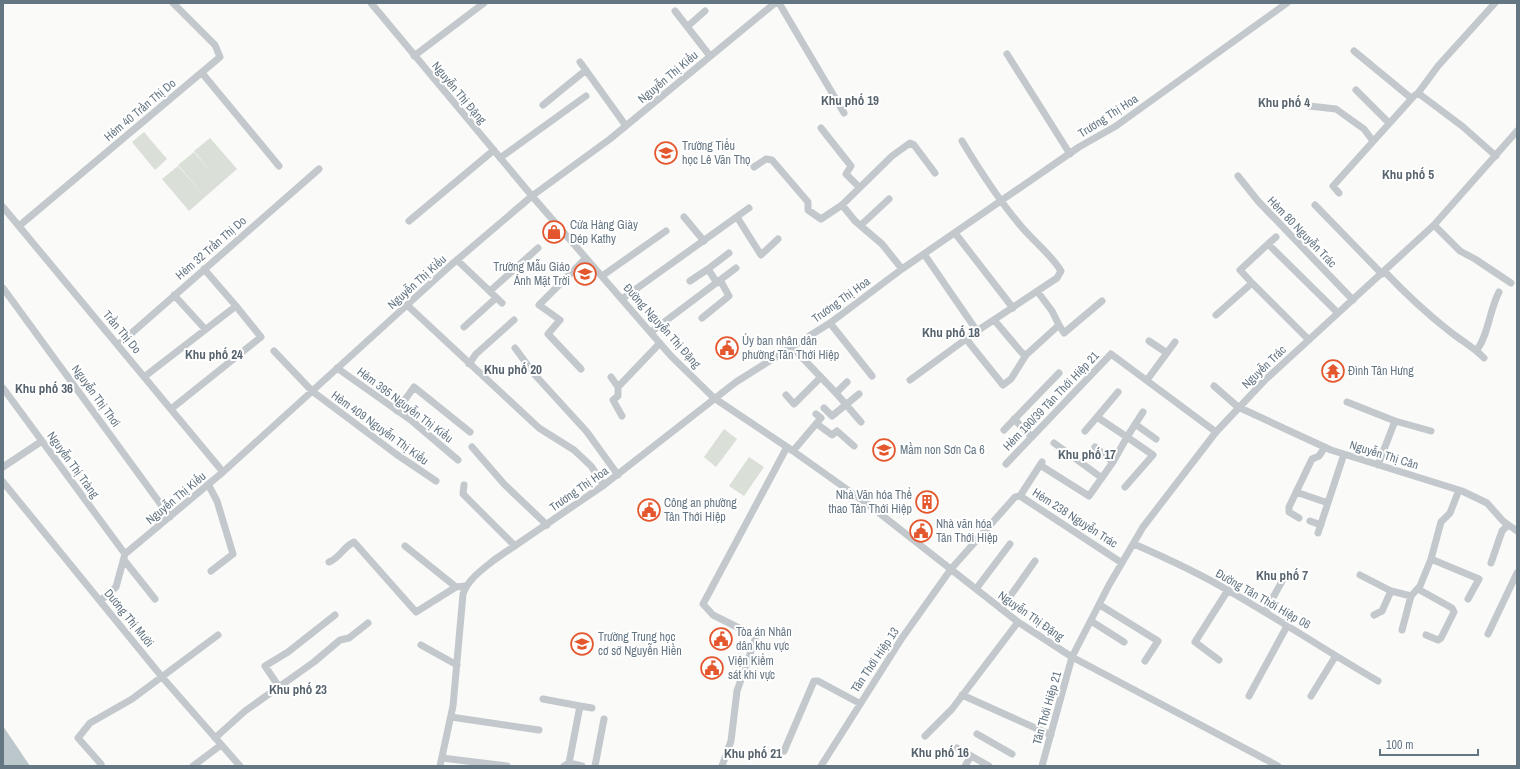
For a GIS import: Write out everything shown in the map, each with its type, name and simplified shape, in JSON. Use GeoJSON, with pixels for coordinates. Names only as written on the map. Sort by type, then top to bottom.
{"type":"FeatureCollection","features":[{"type":"Feature","properties":{"kind":"street","name":"Hẻm 40 Trần Thị Do"},"geometry":{"type":"LineString","coordinates":[[19,226],[220,57],[215,46],[173,3]]}},
{"type":"Feature","properties":{"kind":"street","name":"Nguyễn Thị Đặng"},"geometry":{"type":"LineString","coordinates":[[371,3],[532,196]]}},
{"type":"Feature","properties":{"kind":"street"},"geometry":{"type":"LineString","coordinates":[[414,56],[484,3]]}},
{"type":"Feature","properties":{"kind":"street","name":"Nguyễn Thị Kiểu"},"geometry":{"type":"LineString","coordinates":[[125,557],[223,472],[457,260],[532,196],[626,126],[775,3]]}},
{"type":"Feature","properties":{"kind":"street"},"geometry":{"type":"LineString","coordinates":[[779,3],[844,113]]}},
{"type":"Feature","properties":{"kind":"street","name":"Trương Thị Hoa"},"geometry":{"type":"LineString","coordinates":[[465,586],[494,560],[604,485],[714,398],[764,364],[793,348],[830,323],[902,269],[1070,154],[1116,126],[1287,3]]}},
{"type":"Feature","properties":{"kind":"street"},"geometry":{"type":"LineString","coordinates":[[1339,193],[1333,186],[1411,98],[1418,93],[1438,66],[1495,3]]}},
{"type":"Feature","properties":{"kind":"street"},"geometry":{"type":"LineString","coordinates":[[688,26],[705,10]]}},
{"type":"Feature","properties":{"kind":"street"},"geometry":{"type":"LineString","coordinates":[[675,11],[710,56]]}},
{"type":"Feature","properties":{"kind":"street"},"geometry":{"type":"LineString","coordinates":[[1354,51],[1411,98]]}},
{"type":"Feature","properties":{"kind":"street"},"geometry":{"type":"LineString","coordinates":[[1007,54],[1070,154]]}},
{"type":"Feature","properties":{"kind":"street"},"geometry":{"type":"LineString","coordinates":[[580,62],[626,126]]}},
{"type":"Feature","properties":{"kind":"street"},"geometry":{"type":"LineString","coordinates":[[542,105],[586,70]]}},
{"type":"Feature","properties":{"kind":"street"},"geometry":{"type":"LineString","coordinates":[[202,73],[279,166]]}},
{"type":"Feature","properties":{"kind":"street"},"geometry":{"type":"LineString","coordinates":[[1356,90],[1389,123]]}},
{"type":"Feature","properties":{"kind":"street"},"geometry":{"type":"LineString","coordinates":[[1418,93],[1462,126],[1496,156]]}},
{"type":"Feature","properties":{"kind":"street"},"geometry":{"type":"LineString","coordinates":[[500,158],[586,96]]}},
{"type":"Feature","properties":{"kind":"street"},"geometry":{"type":"LineString","coordinates":[[1309,106],[1336,108],[1364,129],[1373,141]]}},
{"type":"Feature","properties":{"kind":"street"},"geometry":{"type":"LineString","coordinates":[[821,128],[851,166],[846,174],[859,187]]}},
{"type":"Feature","properties":{"kind":"street","name":"Nguyễn Trác"},"geometry":{"type":"LineString","coordinates":[[1072,657],[1143,527],[1216,432],[1238,407],[1434,225],[1517,131]]}},
{"type":"Feature","properties":{"kind":"street"},"geometry":{"type":"LineString","coordinates":[[910,380],[977,331],[995,321],[1057,278],[1061,271],[1056,262],[1023,228],[1001,202],[962,141]]}},
{"type":"Feature","properties":{"kind":"street"},"geometry":{"type":"LineString","coordinates":[[754,167],[766,159],[772,160],[808,202],[808,210],[821,219],[842,205],[892,156],[911,142],[935,173]]}},
{"type":"Feature","properties":{"kind":"street"},"geometry":{"type":"LineString","coordinates":[[409,221],[494,150]]}},
{"type":"Feature","properties":{"kind":"street","name":"Hẻm 32 Trần Thị Do"},"geometry":{"type":"LineString","coordinates":[[118,345],[319,169]]}},
{"type":"Feature","properties":{"kind":"street","name":"Hẻm 80 Nguyễn Trác"},"geometry":{"type":"LineString","coordinates":[[1238,176],[1258,201],[1353,300]]}},
{"type":"Feature","properties":{"kind":"street","name":"Đường Nguyễn Thị Đặng"},"geometry":{"type":"LineString","coordinates":[[532,196],[651,332],[670,356],[714,398],[790,449]]}},
{"type":"Feature","properties":{"kind":"street"},"geometry":{"type":"LineString","coordinates":[[861,225],[889,199]]}},
{"type":"Feature","properties":{"kind":"street"},"geometry":{"type":"LineString","coordinates":[[842,205],[855,221],[882,244],[902,269]]}},
{"type":"Feature","properties":{"kind":"street"},"geometry":{"type":"LineString","coordinates":[[1315,205],[1416,304],[1463,342],[1477,350],[1484,358]]}},
{"type":"Feature","properties":{"kind":"street","name":"Trần Thị Do"},"geometry":{"type":"LineString","coordinates":[[3,207],[223,472]]}},
{"type":"Feature","properties":{"kind":"street"},"geometry":{"type":"LineString","coordinates":[[622,299],[750,208]]}},
{"type":"Feature","properties":{"kind":"street"},"geometry":{"type":"LineString","coordinates":[[684,217],[704,241]]}},
{"type":"Feature","properties":{"kind":"street"},"geometry":{"type":"LineString","coordinates":[[737,217],[761,255],[778,239]]}},
{"type":"Feature","properties":{"kind":"street"},"geometry":{"type":"LineString","coordinates":[[1434,225],[1460,251],[1475,259],[1511,284]]}},
{"type":"Feature","properties":{"kind":"street"},"geometry":{"type":"LineString","coordinates":[[602,276],[666,231]]}},
{"type":"Feature","properties":{"kind":"street"},"geometry":{"type":"LineString","coordinates":[[955,233],[1013,308]]}},
{"type":"Feature","properties":{"kind":"street"},"geometry":{"type":"LineString","coordinates":[[1276,237],[1240,270],[1309,340]]}},
{"type":"Feature","properties":{"kind":"street"},"geometry":{"type":"LineString","coordinates":[[1268,244],[1338,313]]}},
{"type":"Feature","properties":{"kind":"street"},"geometry":{"type":"LineString","coordinates":[[490,291],[538,248]]}},
{"type":"Feature","properties":{"kind":"street"},"geometry":{"type":"LineString","coordinates":[[690,281],[729,253]]}},
{"type":"Feature","properties":{"kind":"street"},"geometry":{"type":"LineString","coordinates":[[924,254],[977,331]]}},
{"type":"Feature","properties":{"kind":"street"},"geometry":{"type":"LineString","coordinates":[[582,369],[548,334],[560,320],[539,305],[586,258]]}},
{"type":"Feature","properties":{"kind":"street"},"geometry":{"type":"LineString","coordinates":[[457,260],[499,300],[464,327]]}},
{"type":"Feature","properties":{"kind":"street"},"geometry":{"type":"LineString","coordinates":[[651,332],[736,268]]}},
{"type":"Feature","properties":{"kind":"street"},"geometry":{"type":"LineString","coordinates":[[171,409],[261,337],[204,269]]}},
{"type":"Feature","properties":{"kind":"street"},"geometry":{"type":"LineString","coordinates":[[702,318],[729,296],[708,269]]}},
{"type":"Feature","properties":{"kind":"street"},"geometry":{"type":"LineString","coordinates":[[1216,316],[1252,283]]}},
{"type":"Feature","properties":{"kind":"street","name":"Nguyễn Thị Thơi"},"geometry":{"type":"LineString","coordinates":[[3,288],[170,517]]}},
{"type":"Feature","properties":{"kind":"street"},"geometry":{"type":"LineString","coordinates":[[1037,291],[1052,311],[1064,333],[1102,301]]}},
{"type":"Feature","properties":{"kind":"street"},"geometry":{"type":"LineString","coordinates":[[1477,350],[1484,340],[1493,304],[1499,292]]}},
{"type":"Feature","properties":{"kind":"street"},"geometry":{"type":"LineString","coordinates":[[174,295],[205,328]]}},
{"type":"Feature","properties":{"kind":"street"},"geometry":{"type":"LineString","coordinates":[[407,305],[539,428],[574,450],[591,466],[604,485]]}},
{"type":"Feature","properties":{"kind":"street"},"geometry":{"type":"LineString","coordinates":[[144,376],[205,328],[236,306]]}},
{"type":"Feature","properties":{"kind":"street"},"geometry":{"type":"LineString","coordinates":[[469,364],[476,354],[514,320]]}},
{"type":"Feature","properties":{"kind":"street"},"geometry":{"type":"LineString","coordinates":[[995,321],[1022,353],[1026,355]]}},
{"type":"Feature","properties":{"kind":"street"},"geometry":{"type":"LineString","coordinates":[[830,323],[872,376]]}},
{"type":"Feature","properties":{"kind":"street"},"geometry":{"type":"LineString","coordinates":[[966,340],[1003,385],[1011,378],[1026,355],[1059,324]]}},
{"type":"Feature","properties":{"kind":"street"},"geometry":{"type":"LineString","coordinates":[[1149,341],[1167,353]]}},
{"type":"Feature","properties":{"kind":"street"},"geometry":{"type":"LineString","coordinates":[[1175,342],[1147,380],[1216,432]]}},
{"type":"Feature","properties":{"kind":"street"},"geometry":{"type":"LineString","coordinates":[[618,387],[660,343]]}},
{"type":"Feature","properties":{"kind":"street"},"geometry":{"type":"LineString","coordinates":[[514,348],[535,375],[587,432],[618,474]]}},
{"type":"Feature","properties":{"kind":"street"},"geometry":{"type":"LineString","coordinates":[[793,348],[836,393],[861,422]]}},
{"type":"Feature","properties":{"kind":"street","name":"Hẻm 409 Nguyễn Thị Kiểu"},"geometry":{"type":"LineString","coordinates":[[274,351],[312,392],[396,454],[436,481]]}},
{"type":"Feature","properties":{"kind":"street","name":"Hẻm 190/39 Tân Thới Hiệp 21"},"geometry":{"type":"LineString","coordinates":[[1006,464],[1111,354],[1147,380]]}},
{"type":"Feature","properties":{"kind":"street","name":"Hẻm 395 Nguyễn Thị Kiểu"},"geometry":{"type":"LineString","coordinates":[[338,368],[397,411],[458,460]]}},
{"type":"Feature","properties":{"kind":"street"},"geometry":{"type":"LineString","coordinates":[[1004,430],[1059,373]]}},
{"type":"Feature","properties":{"kind":"street"},"geometry":{"type":"LineString","coordinates":[[611,377],[618,387],[618,396],[613,400],[622,416]]}},
{"type":"Feature","properties":{"kind":"street"},"geometry":{"type":"LineString","coordinates":[[786,395],[794,404],[821,377]]}},
{"type":"Feature","properties":{"kind":"street"},"geometry":{"type":"LineString","coordinates":[[836,393],[847,382]]}},
{"type":"Feature","properties":{"kind":"street","name":"Nguyễn Thị Căn"},"geometry":{"type":"LineString","coordinates":[[1214,386],[1238,407],[1325,447],[1459,490],[1487,503],[1508,525],[1517,531]]}},
{"type":"Feature","properties":{"kind":"street"},"geometry":{"type":"LineString","coordinates":[[397,411],[414,387],[470,432]]}},
{"type":"Feature","properties":{"kind":"street","name":"Nguyễn Thị Tràng"},"geometry":{"type":"LineString","coordinates":[[3,388],[155,599]]}},
{"type":"Feature","properties":{"kind":"street"},"geometry":{"type":"LineString","coordinates":[[1085,431],[1118,392]]}},
{"type":"Feature","properties":{"kind":"street"},"geometry":{"type":"LineString","coordinates":[[824,408],[832,416],[858,394]]}},
{"type":"Feature","properties":{"kind":"street"},"geometry":{"type":"LineString","coordinates":[[1347,402],[1395,421],[1431,431]]}},
{"type":"Feature","properties":{"kind":"street"},"geometry":{"type":"LineString","coordinates":[[1020,496],[1041,463],[1089,496],[1113,462],[1143,412]]}},
{"type":"Feature","properties":{"kind":"street"},"geometry":{"type":"LineString","coordinates":[[722,766],[731,740],[737,691],[755,640],[755,636],[713,615],[703,604],[790,449],[817,424],[821,418],[816,414]]}},
{"type":"Feature","properties":{"kind":"street"},"geometry":{"type":"LineString","coordinates":[[1097,417],[1153,455],[1126,487]]}},
{"type":"Feature","properties":{"kind":"street"},"geometry":{"type":"LineString","coordinates":[[1014,419],[1032,437]]}},
{"type":"Feature","properties":{"kind":"street"},"geometry":{"type":"LineString","coordinates":[[1378,465],[1395,421]]}},
{"type":"Feature","properties":{"kind":"street"},"geometry":{"type":"LineString","coordinates":[[817,424],[832,435],[837,431],[854,446]]}},
{"type":"Feature","properties":{"kind":"street"},"geometry":{"type":"LineString","coordinates":[[1135,424],[1156,439]]}},
{"type":"Feature","properties":{"kind":"street"},"geometry":{"type":"LineString","coordinates":[[3,467],[42,441]]}},
{"type":"Feature","properties":{"kind":"street"},"geometry":{"type":"LineString","coordinates":[[1054,444],[1102,478]]}},
{"type":"Feature","properties":{"kind":"street"},"geometry":{"type":"LineString","coordinates":[[472,447],[504,484],[547,525]]}},
{"type":"Feature","properties":{"kind":"street"},"geometry":{"type":"LineString","coordinates":[[1095,447],[1113,462]]}},
{"type":"Feature","properties":{"kind":"street"},"geometry":{"type":"LineString","coordinates":[[1299,518],[1289,512],[1289,507],[1312,459],[1319,456],[1325,447]]}},
{"type":"Feature","properties":{"kind":"street","name":"Nguyễn Thị Đặng"},"geometry":{"type":"LineString","coordinates":[[790,449],[893,523],[1018,622],[1072,657],[1278,766]]}},
{"type":"Feature","properties":{"kind":"street"},"geometry":{"type":"LineString","coordinates":[[1310,522],[1320,529],[1344,454]]}},
{"type":"Feature","properties":{"kind":"street","name":"Dương Thị Mười"},"geometry":{"type":"LineString","coordinates":[[3,482],[101,600],[162,677],[240,766]]}},
{"type":"Feature","properties":{"kind":"street"},"geometry":{"type":"LineString","coordinates":[[208,484],[217,502],[233,554],[211,571]]}},
{"type":"Feature","properties":{"kind":"street"},"geometry":{"type":"LineString","coordinates":[[464,485],[463,494],[515,546]]}},
{"type":"Feature","properties":{"kind":"street"},"geometry":{"type":"LineString","coordinates":[[1402,630],[1411,596],[1418,589],[1431,560],[1441,522],[1450,513],[1459,490]]}},
{"type":"Feature","properties":{"kind":"street"},"geometry":{"type":"LineString","coordinates":[[1296,492],[1328,503]]}},
{"type":"Feature","properties":{"kind":"street","name":"Hẻm 238 Nguyễn Trác"},"geometry":{"type":"LineString","coordinates":[[951,569],[1015,497],[1020,496],[1122,563]]}},
{"type":"Feature","properties":{"kind":"street"},"geometry":{"type":"LineString","coordinates":[[1491,563],[1502,532],[1508,525]]}},
{"type":"Feature","properties":{"kind":"street"},"geometry":{"type":"LineString","coordinates":[[329,562],[336,560],[347,545],[354,542],[416,612],[456,587],[465,586],[451,717],[440,766]]}},
{"type":"Feature","properties":{"kind":"street"},"geometry":{"type":"LineString","coordinates":[[976,589],[1010,544]]}},
{"type":"Feature","properties":{"kind":"street","name":"Đường Tân Thời Hiệp 06"},"geometry":{"type":"LineString","coordinates":[[1134,544],[1186,568],[1228,590],[1335,657],[1378,681]]}},
{"type":"Feature","properties":{"kind":"street"},"geometry":{"type":"LineString","coordinates":[[405,546],[456,587]]}},
{"type":"Feature","properties":{"kind":"street"},"geometry":{"type":"LineString","coordinates":[[101,600],[116,587],[125,557]]}},
{"type":"Feature","properties":{"kind":"street"},"geometry":{"type":"LineString","coordinates":[[1431,560],[1479,579],[1468,599]]}},
{"type":"Feature","properties":{"kind":"street"},"geometry":{"type":"LineString","coordinates":[[1001,609],[1035,561]]}},
{"type":"Feature","properties":{"kind":"street","name":"Tân Thới Hiệp 13"},"geometry":{"type":"LineString","coordinates":[[821,766],[859,704],[951,569]]}},
{"type":"Feature","properties":{"kind":"street"},"geometry":{"type":"LineString","coordinates":[[1488,634],[1517,573]]}},
{"type":"Feature","properties":{"kind":"street"},"geometry":{"type":"LineString","coordinates":[[1264,612],[1286,574]]}},
{"type":"Feature","properties":{"kind":"street"},"geometry":{"type":"LineString","coordinates":[[1360,575],[1391,592],[1411,596]]}},
{"type":"Feature","properties":{"kind":"street"},"geometry":{"type":"LineString","coordinates":[[1418,589],[1452,608],[1454,612],[1441,638],[1438,640],[1426,635]]}},
{"type":"Feature","properties":{"kind":"street"},"geometry":{"type":"LineString","coordinates":[[1219,660],[1195,642],[1228,590]]}},
{"type":"Feature","properties":{"kind":"street"},"geometry":{"type":"LineString","coordinates":[[1374,615],[1382,611],[1391,592]]}},
{"type":"Feature","properties":{"kind":"street"},"geometry":{"type":"LineString","coordinates":[[1100,605],[1158,641],[1146,661]]}},
{"type":"Feature","properties":{"kind":"street"},"geometry":{"type":"LineString","coordinates":[[279,687],[265,666],[288,652],[335,615]]}},
{"type":"Feature","properties":{"kind":"street"},"geometry":{"type":"LineString","coordinates":[[1091,621],[1124,642]]}},
{"type":"Feature","properties":{"kind":"street"},"geometry":{"type":"LineString","coordinates":[[925,736],[952,709],[1018,622]]}},
{"type":"Feature","properties":{"kind":"street"},"geometry":{"type":"LineString","coordinates":[[215,738],[245,711],[340,640],[349,638],[368,623]]}},
{"type":"Feature","properties":{"kind":"street"},"geometry":{"type":"LineString","coordinates":[[1249,696],[1286,626]]}},
{"type":"Feature","properties":{"kind":"street"},"geometry":{"type":"LineString","coordinates":[[101,764],[78,738],[90,723],[132,699],[218,635]]}},
{"type":"Feature","properties":{"kind":"street"},"geometry":{"type":"LineString","coordinates":[[421,645],[457,665]]}},
{"type":"Feature","properties":{"kind":"street","name":"Tân Thới Hiệp 21"},"geometry":{"type":"LineString","coordinates":[[1042,766],[1072,657]]}},
{"type":"Feature","properties":{"kind":"street"},"geometry":{"type":"LineString","coordinates":[[1311,696],[1335,657]]}},
{"type":"Feature","properties":{"kind":"street"},"geometry":{"type":"LineString","coordinates":[[784,751],[814,681],[818,681],[859,704]]}},
{"type":"Feature","properties":{"kind":"street"},"geometry":{"type":"LineString","coordinates":[[962,695],[1051,735]]}},
{"type":"Feature","properties":{"kind":"street"},"geometry":{"type":"LineString","coordinates":[[543,699],[592,708]]}},
{"type":"Feature","properties":{"kind":"street"},"geometry":{"type":"LineString","coordinates":[[580,706],[566,765],[582,766]]}},
{"type":"Feature","properties":{"kind":"street"},"geometry":{"type":"LineString","coordinates":[[451,717],[539,730]]}},
{"type":"Feature","properties":{"kind":"street"},"geometry":{"type":"LineString","coordinates":[[595,766],[604,719]]}},
{"type":"Feature","properties":{"kind":"street"},"geometry":{"type":"LineString","coordinates":[[977,734],[1012,754]]}},
{"type":"Feature","properties":{"kind":"street"},"geometry":{"type":"LineString","coordinates":[[193,766],[221,745]]}},
{"type":"Feature","properties":{"kind":"street"},"geometry":{"type":"LineString","coordinates":[[957,748],[989,766]]}},
{"type":"Feature","properties":{"kind":"street"},"geometry":{"type":"LineString","coordinates":[[965,766],[971,756]]}},
{"type":"Feature","properties":{"kind":"street"},"geometry":{"type":"LineString","coordinates":[[442,758],[507,766]]}},
{"type":"Feature","properties":{"kind":"shaded area"},"geometry":{"type":"Polygon","coordinates":[[[144,132],[167,159],[155,170],[132,142],[144,132]]]}},
{"type":"Feature","properties":{"kind":"shaded area"},"geometry":{"type":"Polygon","coordinates":[[[210,138],[237,169],[205,197],[178,165],[194,152],[213,174],[194,151],[210,138]]]}},
{"type":"Feature","properties":{"kind":"shaded area"},"geometry":{"type":"Polygon","coordinates":[[[178,166],[205,197],[189,211],[162,179],[178,166]]]}},
{"type":"Feature","properties":{"kind":"shaded area"},"geometry":{"type":"Polygon","coordinates":[[[724,429],[737,439],[716,467],[704,457],[724,429]]]}},
{"type":"Feature","properties":{"kind":"shaded area"},"geometry":{"type":"Polygon","coordinates":[[[749,457],[764,467],[744,496],[729,486],[749,457]]]}},
{"type":"Feature","properties":{"kind":"shaded area"},"geometry":{"type":"Polygon","coordinates":[[[3,726],[30,766],[3,766],[3,726]]]}},
{"type":"Feature","properties":{"kind":"place","name":"Trường Tiểu học Lê Văn Thọ"},"geometry":{"type":"Point","coordinates":[666,153]}},
{"type":"Feature","properties":{"kind":"place","name":"Cửa Hàng Giày Dép Kathy"},"geometry":{"type":"Point","coordinates":[554,232]}},
{"type":"Feature","properties":{"kind":"place","name":"Trường Mẫu Giáo Ánh Mặt Trời"},"geometry":{"type":"Point","coordinates":[585,274]}},
{"type":"Feature","properties":{"kind":"place","name":"Ủy ban nhân dân phường Tân Thới Hiệp"},"geometry":{"type":"Point","coordinates":[727,348]}},
{"type":"Feature","properties":{"kind":"place","name":"Đình Tân Hưng"},"geometry":{"type":"Point","coordinates":[1333,371]}},
{"type":"Feature","properties":{"kind":"place","name":"Mầm non Sơn Ca 6"},"geometry":{"type":"Point","coordinates":[884,450]}},
{"type":"Feature","properties":{"kind":"place","name":"Nhà Văn hóa Thể thao Tân Thới Hiệp"},"geometry":{"type":"Point","coordinates":[927,502]}},
{"type":"Feature","properties":{"kind":"place","name":"Công an phường Tân Thới Hiệp"},"geometry":{"type":"Point","coordinates":[649,510]}},
{"type":"Feature","properties":{"kind":"place","name":"Nhà văn hóa Tân Thới Hiệp"},"geometry":{"type":"Point","coordinates":[921,531]}},
{"type":"Feature","properties":{"kind":"place","name":"Tòa án Nhân dân khu vực"},"geometry":{"type":"Point","coordinates":[721,639]}},
{"type":"Feature","properties":{"kind":"place","name":"Trường Trung học cơ sở Nguyễn Hiền"},"geometry":{"type":"Point","coordinates":[582,644]}},
{"type":"Feature","properties":{"kind":"place","name":"Viện Kiểm sát khi vực"},"geometry":{"type":"Point","coordinates":[712,668]}},
{"type":"Feature","properties":{"kind":"district","name":"Khu phố 19"},"geometry":{"type":"Point","coordinates":[850,100]}},
{"type":"Feature","properties":{"kind":"district","name":"Khu phố 4"},"geometry":{"type":"Point","coordinates":[1284,102]}},
{"type":"Feature","properties":{"kind":"district","name":"Khu phố 5"},"geometry":{"type":"Point","coordinates":[1408,174]}},
{"type":"Feature","properties":{"kind":"district","name":"Khu phố 18"},"geometry":{"type":"Point","coordinates":[951,332]}},
{"type":"Feature","properties":{"kind":"district","name":"Khu phố 24"},"geometry":{"type":"Point","coordinates":[214,354]}},
{"type":"Feature","properties":{"kind":"district","name":"Khu phố 20"},"geometry":{"type":"Point","coordinates":[513,369]}},
{"type":"Feature","properties":{"kind":"district","name":"Khu phố 36"},"geometry":{"type":"Point","coordinates":[44,388]}},
{"type":"Feature","properties":{"kind":"district","name":"Khu phố 17"},"geometry":{"type":"Point","coordinates":[1087,454]}},
{"type":"Feature","properties":{"kind":"district","name":"Khu phố 7"},"geometry":{"type":"Point","coordinates":[1282,575]}},
{"type":"Feature","properties":{"kind":"district","name":"Khu phố 23"},"geometry":{"type":"Point","coordinates":[298,689]}},
{"type":"Feature","properties":{"kind":"district","name":"Khu phố 16"},"geometry":{"type":"Point","coordinates":[940,752]}},
{"type":"Feature","properties":{"kind":"district","name":"Khu phố 21"},"geometry":{"type":"Point","coordinates":[753,753]}}]}
